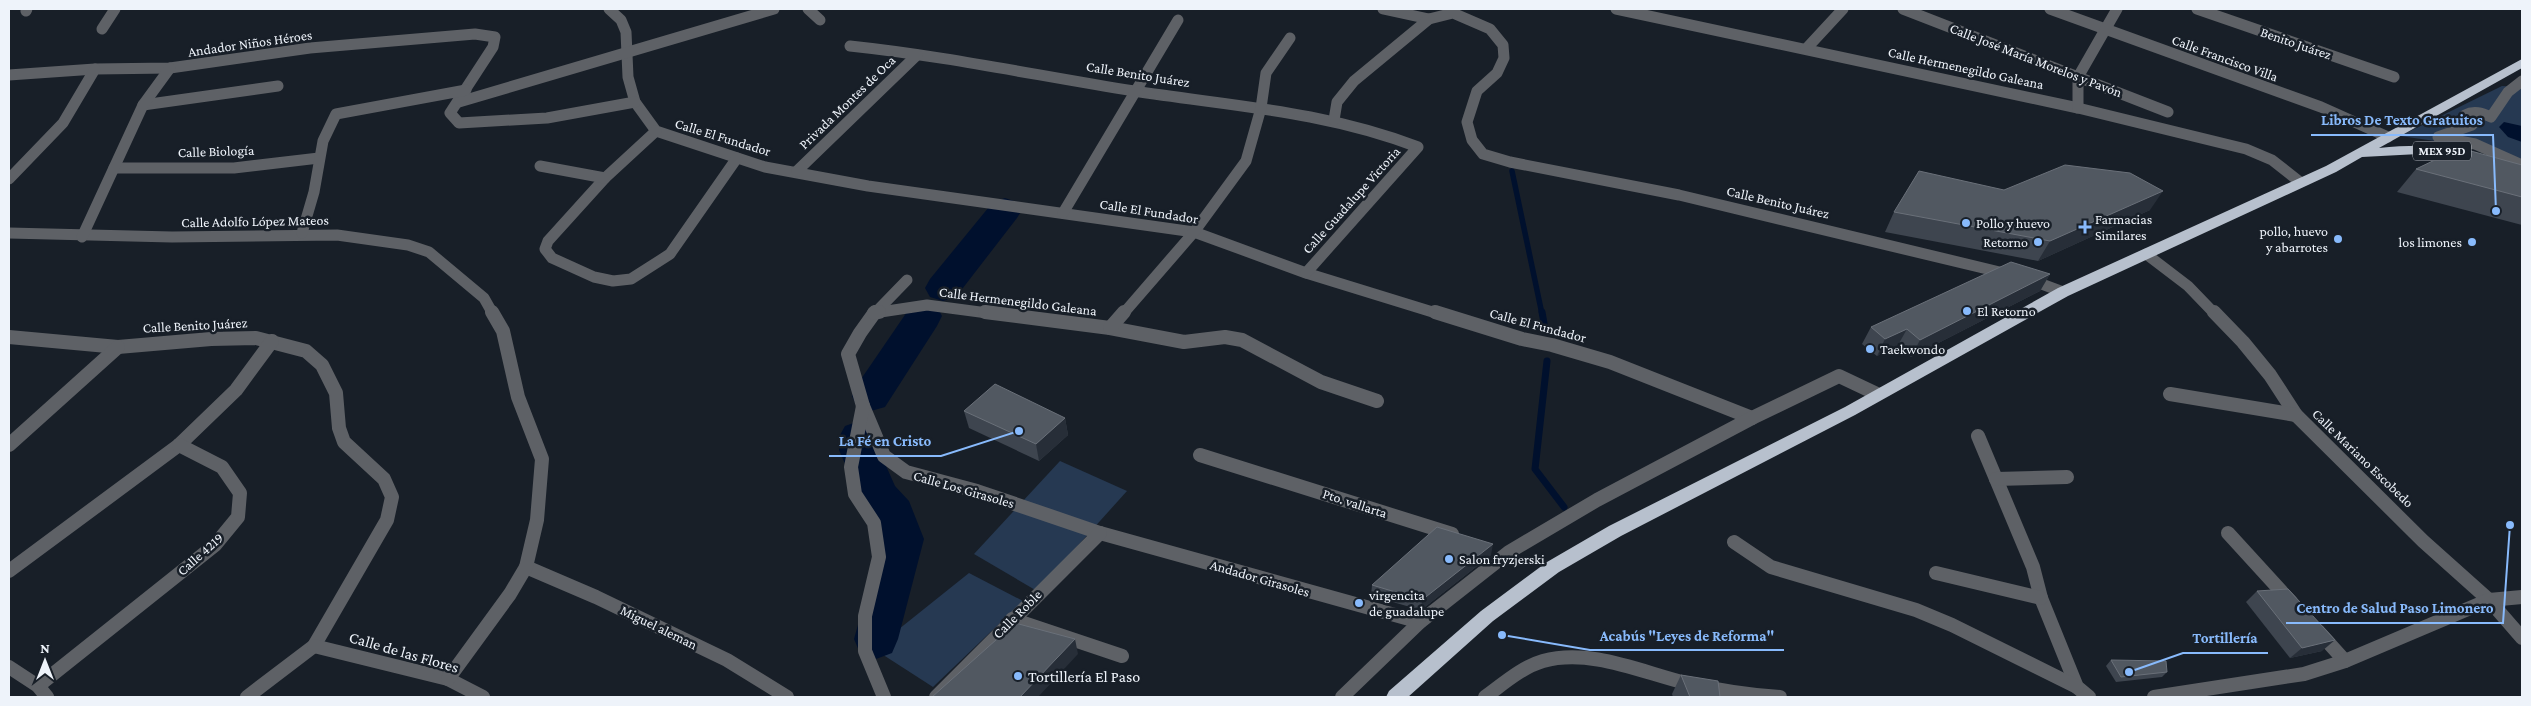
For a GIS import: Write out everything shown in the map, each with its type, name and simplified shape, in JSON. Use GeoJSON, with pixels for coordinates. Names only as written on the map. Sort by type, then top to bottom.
{"type":"FeatureCollection","features":[{"type":"Feature","properties":{"kind":"highway"},"geometry":{"type":"LineString","coordinates":[[1395,697],[1486,616],[1553,566],[1615,531],[1850,411],[1877,394],[2063,292],[2359,154],[2522,63]]}},
{"type":"Feature","properties":{"kind":"highway","name":"MEX 95D"},"geometry":{"type":"LineString","coordinates":[[2359,154],[2400,150],[2460,153],[2492,162],[2522,174]]}},
{"type":"Feature","properties":{"kind":"street"},"geometry":{"type":"LineString","coordinates":[[102,29],[115,9]]}},
{"type":"Feature","properties":{"kind":"street","name":"Calle El Fundador"},"geometry":{"type":"LineString","coordinates":[[609,9],[621,20],[626,32],[628,77],[635,102],[656,131],[765,166],[868,186],[1194,232],[1306,273],[1522,339],[1557,344],[1752,418]]}},
{"type":"Feature","properties":{"kind":"street"},"geometry":{"type":"LineString","coordinates":[[459,102],[774,9]]}},
{"type":"Feature","properties":{"kind":"street"},"geometry":{"type":"LineString","coordinates":[[808,9],[820,20]]}},
{"type":"Feature","properties":{"kind":"street"},"geometry":{"type":"LineString","coordinates":[[1383,9],[1429,19]]}},
{"type":"Feature","properties":{"kind":"street","name":"Calle Hermenegildo Galeana"},"geometry":{"type":"LineString","coordinates":[[1616,9],[1658,13],[1806,49],[2078,108],[2246,149],[2272,160],[2300,182]]}},
{"type":"Feature","properties":{"kind":"street"},"geometry":{"type":"LineString","coordinates":[[1806,49],[1843,9]]}},
{"type":"Feature","properties":{"kind":"street","name":"Calle José María Morelos y Pavón"},"geometry":{"type":"LineString","coordinates":[[1903,9],[2168,112]]}},
{"type":"Feature","properties":{"kind":"street","name":"Calle Francisco Villa"},"geometry":{"type":"LineString","coordinates":[[2050,9],[2321,108],[2388,137]]}},
{"type":"Feature","properties":{"kind":"street"},"geometry":{"type":"LineString","coordinates":[[2078,108],[2078,77],[2117,9]]}},
{"type":"Feature","properties":{"kind":"street","name":"Benito Juárez"},"geometry":{"type":"LineString","coordinates":[[2198,9],[2394,77]]}},
{"type":"Feature","properties":{"kind":"street"},"geometry":{"type":"LineString","coordinates":[[2230,19],[2239,9]]}},
{"type":"Feature","properties":{"kind":"street"},"geometry":{"type":"LineString","coordinates":[[1334,120],[1337,102],[1354,81],[1429,19],[1451,11]]}},
{"type":"Feature","properties":{"kind":"street","name":"Calle Benito Juárez"},"geometry":{"type":"LineString","coordinates":[[1451,11],[1490,29],[1503,45],[1504,58],[1497,73],[1477,90],[1467,122],[1472,140],[1483,154],[1510,162],[1679,195],[1972,264],[2020,276],[2063,292]]}},
{"type":"Feature","properties":{"kind":"street"},"geometry":{"type":"LineString","coordinates":[[1063,213],[1178,20]]}},
{"type":"Feature","properties":{"kind":"street","name":"Andador Niños Héroes"},"geometry":{"type":"LineString","coordinates":[[9,75],[96,69],[170,68],[378,40],[475,34],[495,37],[493,47],[466,90]]}},
{"type":"Feature","properties":{"kind":"street","name":"Calle Hermenegildo Galeana"},"geometry":{"type":"LineString","coordinates":[[874,312],[927,305],[1110,328],[1194,232],[1246,161],[1261,108],[1266,73],[1290,38]]}},
{"type":"Feature","properties":{"kind":"street","name":"Calle Benito Juárez"},"geometry":{"type":"LineString","coordinates":[[850,46],[917,55],[1134,91],[1334,120],[1384,132],[1418,147]]}},
{"type":"Feature","properties":{"kind":"street","name":"Privada Montes de Oca"},"geometry":{"type":"LineString","coordinates":[[798,171],[917,55]]}},
{"type":"Feature","properties":{"kind":"street"},"geometry":{"type":"LineString","coordinates":[[82,237],[143,105],[170,68]]}},
{"type":"Feature","properties":{"kind":"street"},"geometry":{"type":"LineString","coordinates":[[9,179],[62,124],[96,69]]}},
{"type":"Feature","properties":{"kind":"street"},"geometry":{"type":"LineString","coordinates":[[2522,81],[2508,92],[2491,117],[2481,112],[2470,112],[2465,115],[2466,120],[2472,125],[2438,137],[2475,144],[2522,164]]}},
{"type":"Feature","properties":{"kind":"street"},"geometry":{"type":"LineString","coordinates":[[143,105],[278,86]]}},
{"type":"Feature","properties":{"kind":"street"},"geometry":{"type":"LineString","coordinates":[[466,90],[450,113],[459,124],[533,121],[605,110],[635,102]]}},
{"type":"Feature","properties":{"kind":"street"},"geometry":{"type":"LineString","coordinates":[[302,233],[314,192],[319,158],[332,119],[336,114],[466,90]]}},
{"type":"Feature","properties":{"kind":"street"},"geometry":{"type":"LineString","coordinates":[[656,131],[605,178],[548,241],[545,249],[552,258],[594,277],[612,281],[631,279],[670,254],[737,158]]}},
{"type":"Feature","properties":{"kind":"street","name":"Calle Guadalupe Victoria"},"geometry":{"type":"LineString","coordinates":[[1306,273],[1418,147]]}},
{"type":"Feature","properties":{"kind":"street","name":"Calle Biología"},"geometry":{"type":"LineString","coordinates":[[114,168],[234,168],[319,158]]}},
{"type":"Feature","properties":{"kind":"street"},"geometry":{"type":"LineString","coordinates":[[540,166],[605,178]]}},
{"type":"Feature","properties":{"kind":"street","name":"Calle Adolfo López Mateos"},"geometry":{"type":"LineString","coordinates":[[9,234],[172,238],[302,233],[337,234],[429,252],[484,298],[503,331],[518,397],[542,459],[537,520],[526,567],[510,594],[448,679]]}},
{"type":"Feature","properties":{"kind":"street","name":"Calle Mariano Escobedo"},"geometry":{"type":"LineString","coordinates":[[2146,254],[2188,286],[2243,342],[2270,374],[2296,415],[2423,541],[2489,600],[2522,638]]}},
{"type":"Feature","properties":{"kind":"street","name":"Calle Los Girasoles"},"geometry":{"type":"LineString","coordinates":[[907,280],[874,312],[857,334],[848,354],[863,406],[884,456],[906,472],[977,491],[1100,533]]}},
{"type":"Feature","properties":{"kind":"street"},"geometry":{"type":"LineString","coordinates":[[1110,328],[1184,342],[1225,337],[1242,340],[1322,382],[1377,401]]}},
{"type":"Feature","properties":{"kind":"street","name":"Calle Benito Juárez"},"geometry":{"type":"LineString","coordinates":[[9,337],[118,347],[211,339],[256,338],[306,352],[322,364],[336,393],[340,428],[344,442],[357,452],[384,480],[392,497],[387,520],[314,646]]}},
{"type":"Feature","properties":{"kind":"street"},"geometry":{"type":"LineString","coordinates":[[9,571],[178,445],[236,390],[272,341]]}},
{"type":"Feature","properties":{"kind":"street"},"geometry":{"type":"LineString","coordinates":[[9,445],[118,347]]}},
{"type":"Feature","properties":{"kind":"street"},"geometry":{"type":"LineString","coordinates":[[1342,697],[1420,622],[1509,552],[1597,500],[1752,418],[1840,376],[1877,394]]}},
{"type":"Feature","properties":{"kind":"street"},"geometry":{"type":"LineString","coordinates":[[2170,394],[2296,415]]}},
{"type":"Feature","properties":{"kind":"street"},"geometry":{"type":"LineString","coordinates":[[863,406],[851,468],[855,494],[874,523],[879,557],[865,616],[864,651],[884,697]]}},
{"type":"Feature","properties":{"kind":"street"},"geometry":{"type":"LineString","coordinates":[[1978,436],[2032,567],[2041,598],[2077,687]]}},
{"type":"Feature","properties":{"kind":"street","name":"Calle 4219"},"geometry":{"type":"LineString","coordinates":[[43,692],[215,545],[238,517],[240,493],[222,467],[178,445]]}},
{"type":"Feature","properties":{"kind":"street","name":"Pto. vallarta"},"geometry":{"type":"LineString","coordinates":[[1200,455],[1462,537]]}},
{"type":"Feature","properties":{"kind":"street"},"geometry":{"type":"LineString","coordinates":[[1996,478],[2067,477]]}},
{"type":"Feature","properties":{"kind":"street","name":"Calle Roble"},"geometry":{"type":"LineString","coordinates":[[936,697],[1100,533]]}},
{"type":"Feature","properties":{"kind":"street","name":"Andador Girasoles"},"geometry":{"type":"LineString","coordinates":[[1100,533],[1420,622]]}},
{"type":"Feature","properties":{"kind":"street"},"geometry":{"type":"LineString","coordinates":[[2228,533],[2345,661]]}},
{"type":"Feature","properties":{"kind":"street"},"geometry":{"type":"LineString","coordinates":[[1734,542],[1771,566],[1916,610],[1952,625],[2077,687],[2089,697]]}},
{"type":"Feature","properties":{"kind":"street"},"geometry":{"type":"LineString","coordinates":[[1490,546],[1509,552]]}},
{"type":"Feature","properties":{"kind":"street","name":"Miguel aleman"},"geometry":{"type":"LineString","coordinates":[[526,567],[596,597],[727,660],[787,697]]}},
{"type":"Feature","properties":{"kind":"street"},"geometry":{"type":"LineString","coordinates":[[1936,573],[2041,598]]}},
{"type":"Feature","properties":{"kind":"street"},"geometry":{"type":"LineString","coordinates":[[2154,697],[2304,674],[2345,661],[2489,600],[2522,597]]}},
{"type":"Feature","properties":{"kind":"street"},"geometry":{"type":"LineString","coordinates":[[1012,619],[1122,656]]}},
{"type":"Feature","properties":{"kind":"street"},"geometry":{"type":"LineString","coordinates":[[247,697],[314,646]]}},
{"type":"Feature","properties":{"kind":"street","name":"Calle de las Flores"},"geometry":{"type":"LineString","coordinates":[[314,646],[448,679],[471,695]]}},
{"type":"Feature","properties":{"kind":"street"},"geometry":{"type":"LineString","coordinates":[[1486,697],[1543,661],[1572,657],[1642,670],[1685,682],[1758,696],[1780,697]]}},
{"type":"Feature","properties":{"kind":"street"},"geometry":{"type":"LineString","coordinates":[[9,667],[43,692]]}},
{"type":"Feature","properties":{"kind":"shaded area"},"geometry":{"type":"Polygon","coordinates":[[[2502,86],[2522,87],[2522,169],[2470,146],[2400,136],[2502,86]]]}},
{"type":"Feature","properties":{"kind":"shaded area"},"geometry":{"type":"Polygon","coordinates":[[[2504,122],[2522,126],[2522,142],[2508,137],[2499,127],[2504,122]]]}},
{"type":"Feature","properties":{"kind":"shaded area"},"geometry":{"type":"Polygon","coordinates":[[[1060,461],[1127,491],[1037,591],[974,554],[1060,461]]]}},
{"type":"Feature","properties":{"kind":"shaded area"},"geometry":{"type":"Polygon","coordinates":[[[969,573],[1023,601],[933,687],[874,649],[969,573]]]}},
{"type":"Feature","properties":{"kind":"building"},"geometry":{"type":"Polygon","coordinates":[[[2460,148],[2522,165],[2522,197],[2416,169],[2460,148]]]}},
{"type":"Feature","properties":{"kind":"building"},"geometry":{"type":"Polygon","coordinates":[[[2065,165],[2130,173],[2163,191],[2050,241],[1894,212],[1919,171],[2004,190],[2065,165]]]}},
{"type":"Feature","properties":{"kind":"building"},"geometry":{"type":"Polygon","coordinates":[[[2011,262],[2050,274],[1920,340],[1907,329],[1885,339],[1871,327],[2011,262]]]}},
{"type":"Feature","properties":{"kind":"building"},"geometry":{"type":"Polygon","coordinates":[[[995,384],[1065,418],[1036,444],[964,411],[995,384]]]}},
{"type":"Feature","properties":{"kind":"building"},"geometry":{"type":"Polygon","coordinates":[[[1437,527],[1493,544],[1422,600],[1372,585],[1437,527]]]}},
{"type":"Feature","properties":{"kind":"building"},"geometry":{"type":"Polygon","coordinates":[[[2288,589],[2335,640],[2302,648],[2257,591],[2288,589]]]}},
{"type":"Feature","properties":{"kind":"building","name":"Tortillería El Paso"},"geometry":{"type":"Polygon","coordinates":[[[1015,623],[1075,639],[1020,697],[932,697],[1015,623]]]}},
{"type":"Feature","properties":{"kind":"building"},"geometry":{"type":"Polygon","coordinates":[[[2111,660],[2166,661],[2167,672],[2121,677],[2111,660]]]}},
{"type":"Feature","properties":{"kind":"building"},"geometry":{"type":"Polygon","coordinates":[[[1681,675],[1718,681],[1720,697],[1690,697],[1681,675]]]}},
{"type":"Feature","properties":{"kind":"waterway"},"geometry":{"type":"LineString","coordinates":[[1512,171],[1542,314]]}},
{"type":"Feature","properties":{"kind":"waterway"},"geometry":{"type":"LineString","coordinates":[[943,288],[1005,210]]}},
{"type":"Feature","properties":{"kind":"waterway"},"geometry":{"type":"LineString","coordinates":[[1542,312],[1545,329]]}},
{"type":"Feature","properties":{"kind":"waterway"},"geometry":{"type":"LineString","coordinates":[[871,396],[924,316]]}},
{"type":"Feature","properties":{"kind":"waterway"},"geometry":{"type":"LineString","coordinates":[[1547,361],[1535,469],[1564,507]]}},
{"type":"Feature","properties":{"kind":"waterway"},"geometry":{"type":"LineString","coordinates":[[859,437],[859,450],[879,496],[894,513],[903,539],[876,639]]}},
{"type":"Feature","properties":{"kind":"place","name":"Libros De Texto Gratuitos"},"geometry":{"type":"Point","coordinates":[2496,211]}},
{"type":"Feature","properties":{"kind":"place","name":"Pollo y huevo"},"geometry":{"type":"Point","coordinates":[1966,223]}},
{"type":"Feature","properties":{"kind":"place","name":"Farmacias Similares"},"geometry":{"type":"Point","coordinates":[2085,227]}},
{"type":"Feature","properties":{"kind":"place","name":"pollo, huevo y abarrotes"},"geometry":{"type":"Point","coordinates":[2338,239]}},
{"type":"Feature","properties":{"kind":"place","name":"Retorno"},"geometry":{"type":"Point","coordinates":[2038,242]}},
{"type":"Feature","properties":{"kind":"place","name":"los limones"},"geometry":{"type":"Point","coordinates":[2472,242]}},
{"type":"Feature","properties":{"kind":"place","name":"El Retorno"},"geometry":{"type":"Point","coordinates":[1967,311]}},
{"type":"Feature","properties":{"kind":"place","name":"Taekwondo"},"geometry":{"type":"Point","coordinates":[1870,349]}},
{"type":"Feature","properties":{"kind":"place","name":"La Fé en Cristo"},"geometry":{"type":"Point","coordinates":[1019,431]}},
{"type":"Feature","properties":{"kind":"place","name":"Centro de Salud Paso Limonero"},"geometry":{"type":"Point","coordinates":[2510,525]}},
{"type":"Feature","properties":{"kind":"place","name":"Salon fryzjerski"},"geometry":{"type":"Point","coordinates":[1449,559]}},
{"type":"Feature","properties":{"kind":"place","name":"virgencita de guadalupe"},"geometry":{"type":"Point","coordinates":[1359,603]}},
{"type":"Feature","properties":{"kind":"place","name":"Acabús \"Leyes de Reforma\""},"geometry":{"type":"Point","coordinates":[1502,635]}},
{"type":"Feature","properties":{"kind":"place","name":"Tortillería"},"geometry":{"type":"Point","coordinates":[2129,672]}},
{"type":"Feature","properties":{"kind":"place","name":"Tortillería El Paso"},"geometry":{"type":"Point","coordinates":[1018,676]}}]}
